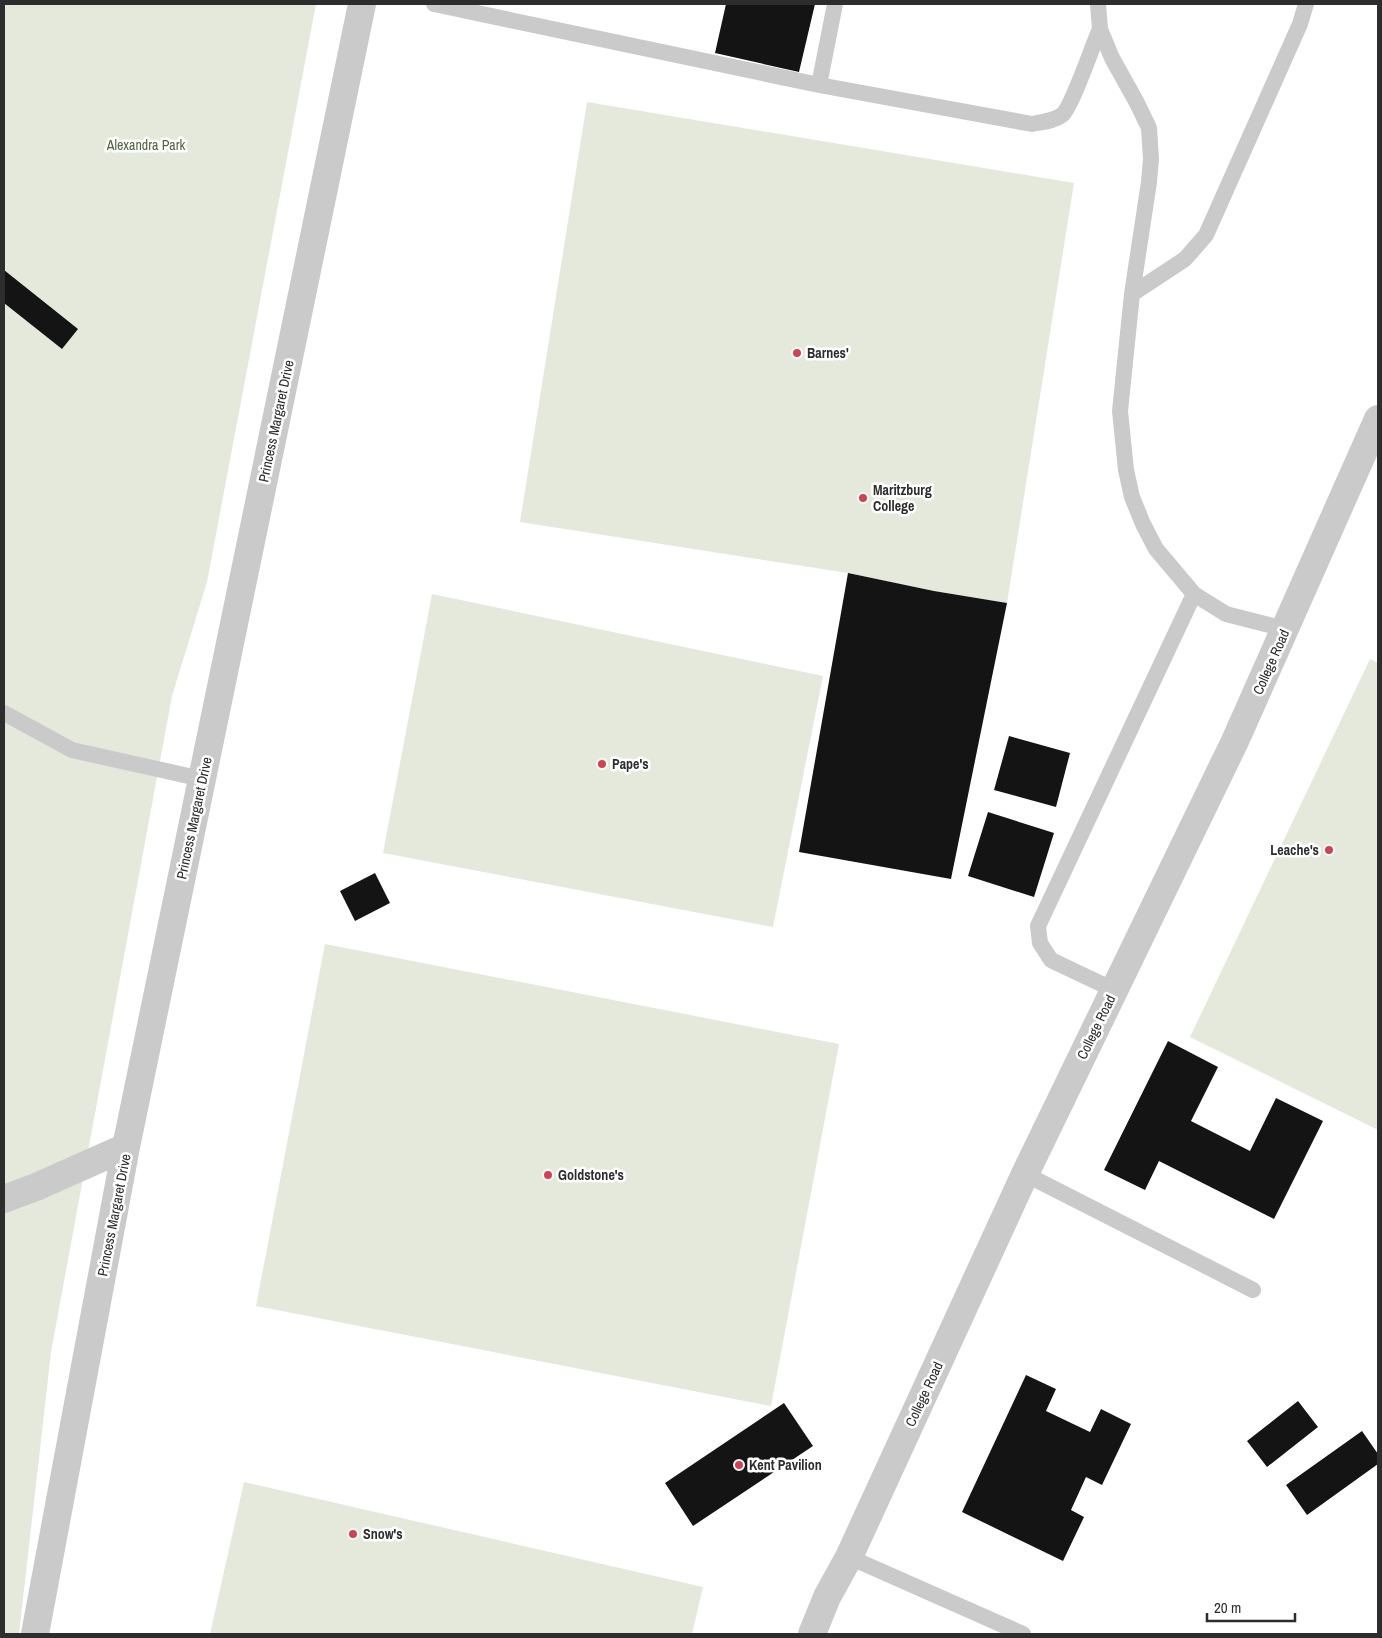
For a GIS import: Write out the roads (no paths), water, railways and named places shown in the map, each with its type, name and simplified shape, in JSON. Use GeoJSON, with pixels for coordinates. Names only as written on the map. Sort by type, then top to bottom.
{"type":"FeatureCollection","features":[{"type":"Feature","properties":{"kind":"street","name":"Princess Margaret Drive"},"geometry":{"type":"LineString","coordinates":[[35,1634],[126,1147],[362,4]]}},
{"type":"Feature","properties":{"kind":"street","name":"College Road"},"geometry":{"type":"LineString","coordinates":[[812,1634],[1025,1174],[1235,741],[1378,419]]}},
{"type":"Feature","properties":{"kind":"street"},"geometry":{"type":"LineString","coordinates":[[4,1199],[36,1187],[126,1147]]}},
{"type":"Feature","properties":{"kind":"lane"},"geometry":{"type":"LineString","coordinates":[[434,4],[820,85],[1032,124],[1050,121],[1063,114],[1070,102],[1100,29]]}},
{"type":"Feature","properties":{"kind":"lane"},"geometry":{"type":"LineString","coordinates":[[820,85],[835,4]]}},
{"type":"Feature","properties":{"kind":"lane"},"geometry":{"type":"LineString","coordinates":[[1098,4],[1100,29],[1112,58],[1149,128],[1151,159],[1149,182],[1132,294],[1120,411],[1126,470],[1132,497],[1156,549],[1194,594],[1226,614],[1285,629]]}},
{"type":"Feature","properties":{"kind":"lane"},"geometry":{"type":"LineString","coordinates":[[1132,294],[1185,259],[1206,234],[1300,24],[1306,4]]}},
{"type":"Feature","properties":{"kind":"lane"},"geometry":{"type":"LineString","coordinates":[[1114,990],[1051,960],[1040,943],[1038,926],[1194,594]]}},
{"type":"Feature","properties":{"kind":"lane"},"geometry":{"type":"LineString","coordinates":[[4,713],[72,750],[202,779]]}},
{"type":"Feature","properties":{"kind":"lane"},"geometry":{"type":"LineString","coordinates":[[1025,1174],[1253,1290]]}},
{"type":"Feature","properties":{"kind":"lane"},"geometry":{"type":"LineString","coordinates":[[849,1557],[1023,1634]]}},
{"type":"Feature","properties":{"kind":"place","name":"Barnes'"},"geometry":{"type":"Point","coordinates":[797,353]}},
{"type":"Feature","properties":{"kind":"place","name":"Maritzburg College"},"geometry":{"type":"Point","coordinates":[863,498]}},
{"type":"Feature","properties":{"kind":"place","name":"Pape's"},"geometry":{"type":"Point","coordinates":[602,764]}},
{"type":"Feature","properties":{"kind":"place","name":"Leache's"},"geometry":{"type":"Point","coordinates":[1329,850]}},
{"type":"Feature","properties":{"kind":"place","name":"Goldstone's"},"geometry":{"type":"Point","coordinates":[548,1175]}},
{"type":"Feature","properties":{"kind":"place","name":"Kent Pavilion"},"geometry":{"type":"Point","coordinates":[739,1465]}},
{"type":"Feature","properties":{"kind":"place","name":"Snow's"},"geometry":{"type":"Point","coordinates":[353,1534]}},
{"type":"Feature","properties":{"kind":"park label","name":"Alexandra Park"},"geometry":{"type":"Point","coordinates":[146,145]}}]}
